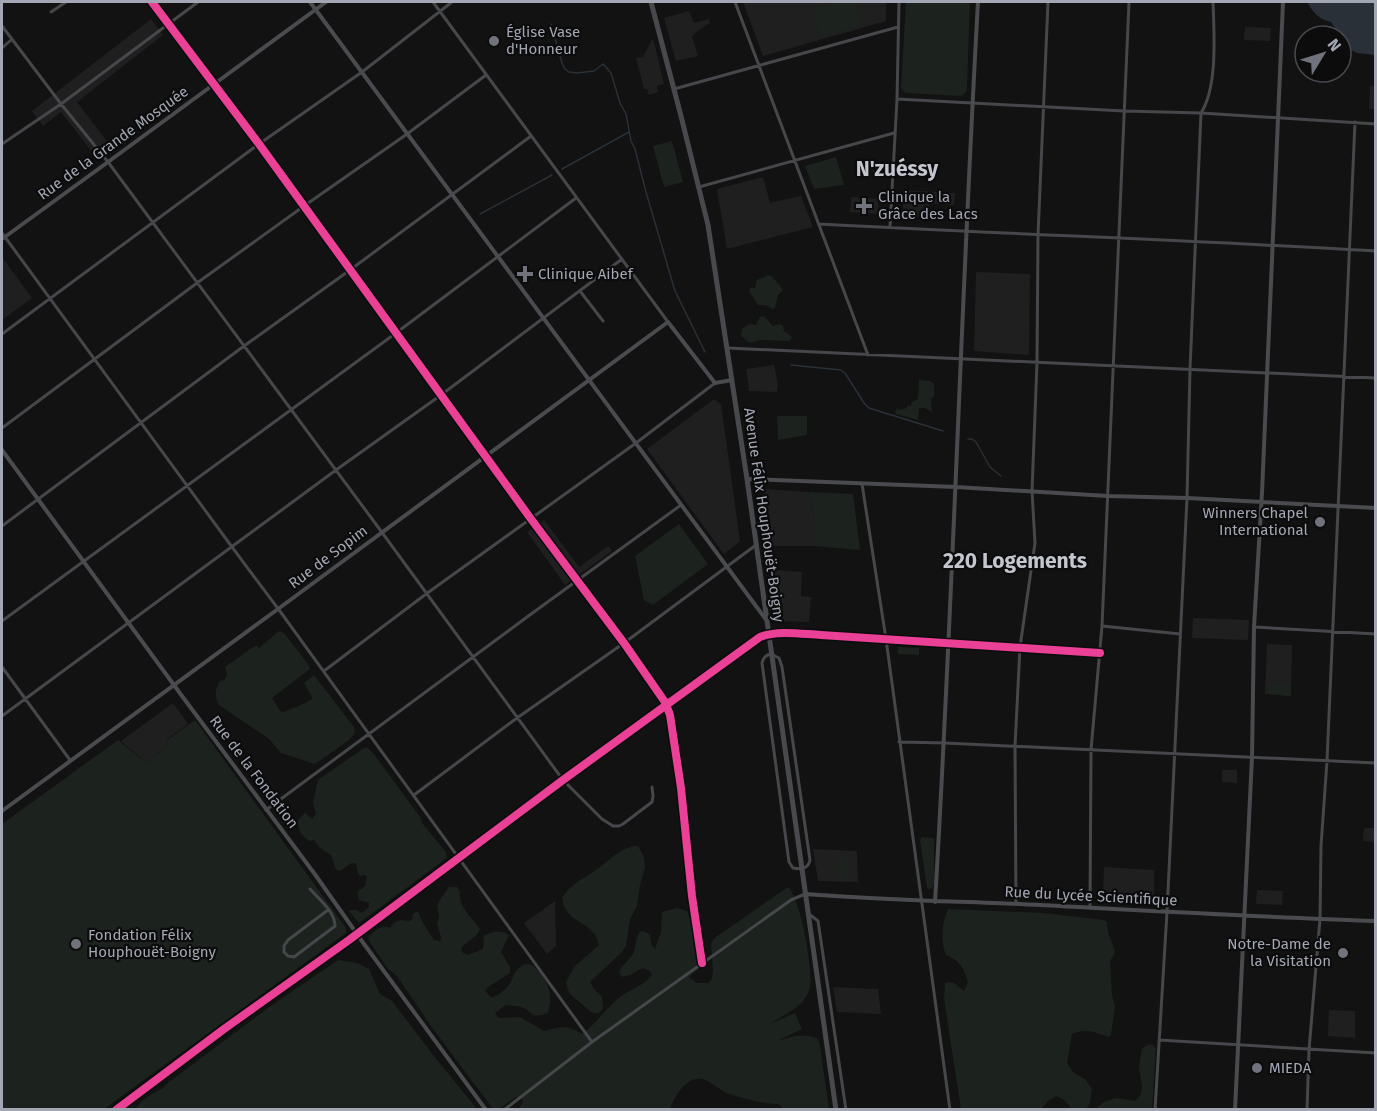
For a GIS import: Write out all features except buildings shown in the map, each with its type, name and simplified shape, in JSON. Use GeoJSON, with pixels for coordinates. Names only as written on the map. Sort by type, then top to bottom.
{"type":"FeatureCollection","features":[{"type":"Feature","properties":{"kind":"highway","name":"Avenue Félix Houphouët-Boigny"},"geometry":{"type":"LineString","coordinates":[[651,2],[708,225],[747,479],[836,1110]]}},
{"type":"Feature","properties":{"kind":"street"},"geometry":{"type":"LineString","coordinates":[[51,12],[66,2]]}},
{"type":"Feature","properties":{"kind":"street"},"geometry":{"type":"LineString","coordinates":[[152,2],[259,144],[531,519],[624,643],[667,706],[681,788],[692,896],[702,963]]}},
{"type":"Feature","properties":{"kind":"street"},"geometry":{"type":"LineString","coordinates":[[2,144],[61,104],[198,2]]}},
{"type":"Feature","properties":{"kind":"street"},"geometry":{"type":"LineString","coordinates":[[309,2],[767,621]]}},
{"type":"Feature","properties":{"kind":"street","name":"Rue de la Grande Mosquée"},"geometry":{"type":"LineString","coordinates":[[2,236],[108,162],[326,2]]}},
{"type":"Feature","properties":{"kind":"street"},"geometry":{"type":"LineString","coordinates":[[433,2],[715,383]]}},
{"type":"Feature","properties":{"kind":"street"},"geometry":{"type":"LineString","coordinates":[[2,334],[259,144],[362,72],[452,2]]}},
{"type":"Feature","properties":{"kind":"street"},"geometry":{"type":"LineString","coordinates":[[735,2],[868,355]]}},
{"type":"Feature","properties":{"kind":"street"},"geometry":{"type":"LineString","coordinates":[[890,228],[897,99],[899,2]]}},
{"type":"Feature","properties":{"kind":"street"},"geometry":{"type":"LineString","coordinates":[[935,902],[945,742],[960,359],[978,2]]}},
{"type":"Feature","properties":{"kind":"street"},"geometry":{"type":"LineString","coordinates":[[1016,904],[1015,746],[1020,646],[1035,543],[1032,491],[1037,363],[1038,235],[1048,2]]}},
{"type":"Feature","properties":{"kind":"street"},"geometry":{"type":"LineString","coordinates":[[1090,908],[1091,750],[1102,626],[1129,2]]}},
{"type":"Feature","properties":{"kind":"street"},"geometry":{"type":"LineString","coordinates":[[1155,1110],[1180,634],[1201,113],[1208,101],[1213,66],[1213,2]]}},
{"type":"Feature","properties":{"kind":"street"},"geometry":{"type":"LineString","coordinates":[[1235,1110],[1252,758],[1254,627],[1283,2]]}},
{"type":"Feature","properties":{"kind":"street"},"geometry":{"type":"LineString","coordinates":[[2,27],[108,162],[563,780],[602,819],[613,826],[623,824],[652,802],[652,787]]}},
{"type":"Feature","properties":{"kind":"street"},"geometry":{"type":"LineString","coordinates":[[674,89],[898,27]]}},
{"type":"Feature","properties":{"kind":"street"},"geometry":{"type":"LineString","coordinates":[[2,48],[11,40]]}},
{"type":"Feature","properties":{"kind":"street"},"geometry":{"type":"LineString","coordinates":[[2,428],[197,283],[486,75]]}},
{"type":"Feature","properties":{"kind":"street"},"geometry":{"type":"LineString","coordinates":[[897,99],[1201,113],[1376,124]]}},
{"type":"Feature","properties":{"kind":"street"},"geometry":{"type":"LineString","coordinates":[[1307,1110],[1309,1050],[1320,919],[1321,846],[1327,761],[1354,122]]}},
{"type":"Feature","properties":{"kind":"street"},"geometry":{"type":"LineString","coordinates":[[699,186],[894,134]]}},
{"type":"Feature","properties":{"kind":"street"},"geometry":{"type":"LineString","coordinates":[[2,526],[531,136]]}},
{"type":"Feature","properties":{"kind":"street"},"geometry":{"type":"LineString","coordinates":[[2,621],[396,333],[576,198]]}},
{"type":"Feature","properties":{"kind":"street"},"geometry":{"type":"LineString","coordinates":[[819,224],[1376,251]]}},
{"type":"Feature","properties":{"kind":"street"},"geometry":{"type":"LineString","coordinates":[[2,236],[324,671],[592,1041]]}},
{"type":"Feature","properties":{"kind":"street"},"geometry":{"type":"LineString","coordinates":[[2,716],[622,259]]}},
{"type":"Feature","properties":{"kind":"street"},"geometry":{"type":"LineString","coordinates":[[580,291],[603,321]]}},
{"type":"Feature","properties":{"kind":"street","name":"Rue de Sopim"},"geometry":{"type":"LineString","coordinates":[[2,811],[668,322]]}},
{"type":"Feature","properties":{"kind":"street"},"geometry":{"type":"LineString","coordinates":[[728,348],[1376,378]]}},
{"type":"Feature","properties":{"kind":"street"},"geometry":{"type":"LineString","coordinates":[[324,671],[426,594],[636,444],[715,383],[732,380]]}},
{"type":"Feature","properties":{"kind":"street","name":"Rue de la Fondation"},"geometry":{"type":"LineString","coordinates":[[2,450],[486,1110]]}},
{"type":"Feature","properties":{"kind":"street"},"geometry":{"type":"LineString","coordinates":[[747,479],[1376,508]]}},
{"type":"Feature","properties":{"kind":"street"},"geometry":{"type":"LineString","coordinates":[[862,484],[886,639],[950,1110]]}},
{"type":"Feature","properties":{"kind":"street"},"geometry":{"type":"LineString","coordinates":[[266,810],[681,505]]}},
{"type":"Feature","properties":{"kind":"street"},"geometry":{"type":"LineString","coordinates":[[414,795],[756,545]]}},
{"type":"Feature","properties":{"kind":"street"},"geometry":{"type":"LineString","coordinates":[[1102,626],[1180,634]]}},
{"type":"Feature","properties":{"kind":"street"},"geometry":{"type":"LineString","coordinates":[[1254,627],[1376,634]]}},
{"type":"Feature","properties":{"kind":"street"},"geometry":{"type":"LineString","coordinates":[[116,1110],[563,780],[755,641],[769,634],[794,633],[1100,652]]}},
{"type":"Feature","properties":{"kind":"street"},"geometry":{"type":"LineString","coordinates":[[771,654],[779,658],[782,667],[810,860],[807,867],[801,869],[793,868],[789,862],[771,737],[762,663],[764,658],[771,654]]}},
{"type":"Feature","properties":{"kind":"street"},"geometry":{"type":"LineString","coordinates":[[2,667],[70,760]]}},
{"type":"Feature","properties":{"kind":"street"},"geometry":{"type":"LineString","coordinates":[[899,742],[945,742],[1376,763]]}},
{"type":"Feature","properties":{"kind":"street"},"geometry":{"type":"LineString","coordinates":[[310,889],[328,910],[334,919],[335,926],[294,957],[288,956],[284,952],[284,946],[288,940],[328,910]]}},
{"type":"Feature","properties":{"kind":"street"},"geometry":{"type":"LineString","coordinates":[[504,1110],[592,1041],[791,900],[805,894]]}},
{"type":"Feature","properties":{"kind":"street","name":"Rue du Lycée Scientifique"},"geometry":{"type":"LineString","coordinates":[[805,894],[935,902],[1376,921]]}},
{"type":"Feature","properties":{"kind":"street"},"geometry":{"type":"LineString","coordinates":[[808,914],[818,921],[846,1110]]}},
{"type":"Feature","properties":{"kind":"street"},"geometry":{"type":"LineString","coordinates":[[1159,1040],[1376,1053]]}},
{"type":"Feature","properties":{"kind":"shaded area"},"geometry":{"type":"Polygon","coordinates":[[[743,2],[886,2],[886,21],[763,56],[743,2]]]}},
{"type":"Feature","properties":{"kind":"shaded area"},"geometry":{"type":"Polygon","coordinates":[[[838,2],[855,2],[861,22],[858,26],[823,36],[819,34],[813,13],[815,8],[838,2]]]}},
{"type":"Feature","properties":{"kind":"shaded area"},"geometry":{"type":"Polygon","coordinates":[[[906,2],[970,2],[967,88],[961,96],[905,93],[901,88],[906,2]]]}},
{"type":"Feature","properties":{"kind":"shaded area"},"geometry":{"type":"Polygon","coordinates":[[[1307,2],[1375,2],[1375,55],[1353,51],[1353,24],[1332,24],[1312,10],[1307,2]]]}},
{"type":"Feature","properties":{"kind":"shaded area"},"geometry":{"type":"Polygon","coordinates":[[[689,11],[694,23],[709,19],[710,23],[692,36],[698,56],[676,61],[664,18],[689,11]]]}},
{"type":"Feature","properties":{"kind":"shaded area"},"geometry":{"type":"Polygon","coordinates":[[[151,19],[163,35],[77,102],[113,149],[99,161],[61,112],[43,126],[32,111],[151,19]]]}},
{"type":"Feature","properties":{"kind":"shaded area"},"geometry":{"type":"Polygon","coordinates":[[[1245,27],[1271,28],[1270,41],[1244,40],[1245,27]]]}},
{"type":"Feature","properties":{"kind":"shaded area"},"geometry":{"type":"Polygon","coordinates":[[[653,38],[664,84],[657,86],[658,92],[649,95],[647,89],[644,89],[636,58],[643,57],[653,38]]]}},
{"type":"Feature","properties":{"kind":"shaded area"},"geometry":{"type":"Polygon","coordinates":[[[1370,86],[1375,86],[1375,109],[1369,109],[1370,86]]]}},
{"type":"Feature","properties":{"kind":"shaded area"},"geometry":{"type":"Polygon","coordinates":[[[672,141],[683,182],[664,187],[653,146],[672,141]]]}},
{"type":"Feature","properties":{"kind":"shaded area"},"geometry":{"type":"Polygon","coordinates":[[[836,157],[844,185],[814,189],[805,166],[836,157]]]}},
{"type":"Feature","properties":{"kind":"shaded area"},"geometry":{"type":"Polygon","coordinates":[[[763,177],[770,203],[801,196],[813,227],[727,249],[717,189],[763,177]]]}},
{"type":"Feature","properties":{"kind":"shaded area"},"geometry":{"type":"Polygon","coordinates":[[[903,190],[955,193],[954,205],[929,203],[929,217],[903,216],[903,190]]]}},
{"type":"Feature","properties":{"kind":"shaded area","name":"Clinique la Grâce des Lacs"},"geometry":{"type":"Polygon","coordinates":[[[851,197],[879,199],[878,214],[850,212],[851,197]]]}},
{"type":"Feature","properties":{"kind":"shaded area"},"geometry":{"type":"Polygon","coordinates":[[[2,257],[32,298],[2,320],[2,257]]]}},
{"type":"Feature","properties":{"kind":"shaded area"},"geometry":{"type":"Polygon","coordinates":[[[976,272],[1030,274],[1029,355],[974,351],[976,272]]]}},
{"type":"Feature","properties":{"kind":"shaded area"},"geometry":{"type":"Polygon","coordinates":[[[768,275],[772,276],[783,290],[778,295],[775,308],[772,309],[766,305],[758,305],[749,291],[750,288],[755,288],[757,280],[768,275]]]}},
{"type":"Feature","properties":{"kind":"shaded area"},"geometry":{"type":"Polygon","coordinates":[[[764,316],[773,326],[780,324],[783,326],[784,331],[792,338],[789,341],[760,340],[750,343],[741,336],[742,329],[749,324],[756,325],[760,317],[764,316]]]}},
{"type":"Feature","properties":{"kind":"shaded area"},"geometry":{"type":"Polygon","coordinates":[[[774,365],[777,392],[749,391],[746,369],[774,365]]]}},
{"type":"Feature","properties":{"kind":"shaded area"},"geometry":{"type":"Polygon","coordinates":[[[919,380],[930,381],[934,384],[934,397],[931,398],[932,412],[919,408],[918,420],[896,414],[895,411],[898,408],[899,410],[907,408],[918,399],[919,380]]]}},
{"type":"Feature","properties":{"kind":"shaded area"},"geometry":{"type":"Polygon","coordinates":[[[714,399],[721,404],[740,541],[724,554],[647,449],[714,399]]]}},
{"type":"Feature","properties":{"kind":"shaded area"},"geometry":{"type":"Polygon","coordinates":[[[777,416],[807,416],[807,435],[778,440],[777,416]]]}},
{"type":"Feature","properties":{"kind":"shaded area"},"geometry":{"type":"Polygon","coordinates":[[[763,489],[808,492],[815,521],[815,546],[769,546],[769,521],[763,489]]]}},
{"type":"Feature","properties":{"kind":"shaded area"},"geometry":{"type":"Polygon","coordinates":[[[808,492],[853,494],[860,550],[815,546],[815,521],[808,492]]]}},
{"type":"Feature","properties":{"kind":"shaded area"},"geometry":{"type":"Polygon","coordinates":[[[544,520],[579,567],[608,546],[612,551],[565,585],[527,532],[544,520]]]}},
{"type":"Feature","properties":{"kind":"shaded area"},"geometry":{"type":"Polygon","coordinates":[[[679,524],[708,564],[653,605],[644,600],[635,556],[679,524]]]}},
{"type":"Feature","properties":{"kind":"shaded area"},"geometry":{"type":"Polygon","coordinates":[[[774,570],[802,572],[801,596],[811,597],[809,622],[781,621],[774,570]]]}},
{"type":"Feature","properties":{"kind":"shaded area"},"geometry":{"type":"Polygon","coordinates":[[[1193,618],[1249,620],[1248,640],[1192,638],[1193,618]]]}},
{"type":"Feature","properties":{"kind":"shaded area"},"geometry":{"type":"Polygon","coordinates":[[[279,631],[284,633],[310,669],[272,698],[280,711],[302,705],[312,699],[304,683],[314,675],[354,727],[355,733],[349,740],[315,764],[281,753],[269,739],[219,705],[216,699],[219,682],[227,675],[225,667],[256,645],[259,648],[279,631]]]}},
{"type":"Feature","properties":{"kind":"shaded area"},"geometry":{"type":"Polygon","coordinates":[[[1267,644],[1292,645],[1291,696],[1265,694],[1267,644]]]}},
{"type":"Feature","properties":{"kind":"shaded area"},"geometry":{"type":"Polygon","coordinates":[[[898,647],[919,648],[919,655],[898,654],[898,647]]]}},
{"type":"Feature","properties":{"kind":"shaded area"},"geometry":{"type":"Polygon","coordinates":[[[1269,683],[1291,684],[1291,696],[1267,694],[1269,683]]]}},
{"type":"Feature","properties":{"kind":"shaded area"},"geometry":{"type":"Polygon","coordinates":[[[173,703],[188,724],[167,739],[166,748],[146,763],[121,741],[173,703]]]}},
{"type":"Feature","properties":{"kind":"shaded area"},"geometry":{"type":"Polygon","coordinates":[[[195,720],[346,928],[346,933],[104,1109],[2,1109],[2,824],[118,740],[146,763],[166,748],[167,740],[195,720]]]}},
{"type":"Feature","properties":{"kind":"shaded area"},"geometry":{"type":"Polygon","coordinates":[[[364,748],[368,748],[374,754],[422,823],[446,852],[447,858],[359,923],[348,910],[362,913],[369,907],[369,903],[359,900],[357,892],[365,886],[367,877],[358,874],[356,864],[353,863],[339,871],[335,868],[331,855],[320,848],[314,840],[309,841],[304,837],[297,821],[305,813],[312,819],[316,814],[313,802],[318,780],[364,748]]]}},
{"type":"Feature","properties":{"kind":"shaded area"},"geometry":{"type":"Polygon","coordinates":[[[1222,770],[1237,770],[1237,783],[1222,782],[1222,770]]]}},
{"type":"Feature","properties":{"kind":"shaded area"},"geometry":{"type":"Polygon","coordinates":[[[1364,828],[1375,828],[1375,842],[1363,841],[1364,828]]]}},
{"type":"Feature","properties":{"kind":"shaded area"},"geometry":{"type":"Polygon","coordinates":[[[922,837],[934,839],[934,883],[929,889],[920,840],[922,837]]]}},
{"type":"Feature","properties":{"kind":"shaded area"},"geometry":{"type":"Polygon","coordinates":[[[638,846],[644,857],[645,868],[637,906],[630,919],[626,946],[590,982],[602,997],[603,1008],[598,1014],[591,1012],[569,993],[566,982],[574,967],[599,945],[593,932],[564,907],[562,898],[575,884],[619,852],[638,846]]]}},
{"type":"Feature","properties":{"kind":"shaded area"},"geometry":{"type":"Polygon","coordinates":[[[813,849],[857,851],[858,882],[818,881],[813,849]]]}},
{"type":"Feature","properties":{"kind":"shaded area"},"geometry":{"type":"Polygon","coordinates":[[[839,858],[849,858],[849,878],[839,878],[839,858]]]}},
{"type":"Feature","properties":{"kind":"shaded area"},"geometry":{"type":"Polygon","coordinates":[[[1104,867],[1154,870],[1154,898],[1103,896],[1104,867]]]}},
{"type":"Feature","properties":{"kind":"shaded area"},"geometry":{"type":"Polygon","coordinates":[[[449,887],[457,887],[460,891],[463,907],[480,929],[463,946],[461,949],[463,953],[468,955],[483,949],[484,935],[500,932],[509,935],[501,952],[510,967],[510,973],[485,991],[492,998],[506,988],[518,969],[526,964],[536,969],[548,986],[550,1003],[548,1013],[538,1016],[521,1007],[506,1005],[495,1013],[499,1018],[520,1017],[544,1031],[563,1027],[582,1034],[618,998],[642,984],[652,975],[650,971],[643,968],[622,977],[619,972],[633,954],[641,931],[650,935],[655,949],[661,932],[662,912],[677,908],[687,911],[694,930],[699,968],[689,977],[697,983],[708,983],[712,979],[713,970],[711,943],[716,937],[788,887],[797,905],[805,935],[810,965],[810,987],[801,1003],[770,1024],[795,1013],[802,1029],[777,1041],[802,1036],[818,1039],[829,1109],[784,1109],[779,1104],[746,1099],[724,1092],[705,1080],[696,1079],[682,1088],[670,1109],[518,1109],[523,1103],[522,1099],[516,1097],[499,1109],[493,1109],[433,1029],[397,976],[388,969],[368,938],[375,931],[390,928],[400,920],[409,921],[413,914],[418,912],[434,940],[440,941],[437,906],[449,887]]]}},
{"type":"Feature","properties":{"kind":"shaded area"},"geometry":{"type":"Polygon","coordinates":[[[1257,890],[1283,891],[1282,905],[1256,904],[1257,890]]]}},
{"type":"Feature","properties":{"kind":"shaded area"},"geometry":{"type":"Polygon","coordinates":[[[555,901],[556,946],[547,954],[524,923],[555,901]]]}},
{"type":"Feature","properties":{"kind":"shaded area"},"geometry":{"type":"Polygon","coordinates":[[[948,909],[1044,913],[1107,922],[1115,953],[1110,961],[1115,1006],[1111,1035],[1108,1037],[1086,1031],[1072,1034],[1067,1063],[1073,1072],[1086,1080],[1092,1089],[1090,1103],[1086,1109],[1072,1109],[1063,1099],[1056,1096],[1041,1109],[961,1109],[944,999],[945,983],[958,985],[964,991],[968,982],[961,966],[946,955],[944,949],[942,932],[948,909]]]}},
{"type":"Feature","properties":{"kind":"shaded area"},"geometry":{"type":"Polygon","coordinates":[[[338,960],[357,963],[369,969],[380,994],[392,1001],[477,1109],[134,1109],[268,1008],[338,960]]]}},
{"type":"Feature","properties":{"kind":"shaded area"},"geometry":{"type":"Polygon","coordinates":[[[833,987],[878,989],[881,1014],[837,1012],[833,987]]]}},
{"type":"Feature","properties":{"kind":"shaded area"},"geometry":{"type":"Polygon","coordinates":[[[1329,1010],[1355,1011],[1355,1038],[1328,1036],[1329,1010]]]}},
{"type":"Feature","properties":{"kind":"shaded area"},"geometry":{"type":"Polygon","coordinates":[[[1150,1044],[1156,1049],[1152,1109],[1095,1109],[1104,1102],[1116,1098],[1135,1101],[1141,1094],[1139,1067],[1142,1048],[1150,1044]]]}},
{"type":"Feature","properties":{"kind":"waterway"},"geometry":{"type":"LineString","coordinates":[[551,24],[565,69],[577,73],[594,71],[603,64],[611,73],[620,103],[626,114],[631,141],[675,291],[705,352]]}},
{"type":"Feature","properties":{"kind":"waterway"},"geometry":{"type":"LineString","coordinates":[[562,169],[629,132]]}},
{"type":"Feature","properties":{"kind":"waterway"},"geometry":{"type":"LineString","coordinates":[[480,214],[552,175]]}},
{"type":"Feature","properties":{"kind":"waterway"},"geometry":{"type":"LineString","coordinates":[[791,365],[841,370],[869,408],[943,431]]}},
{"type":"Feature","properties":{"kind":"waterway"},"geometry":{"type":"LineString","coordinates":[[968,439],[976,442],[990,467],[1001,476]]}},
{"type":"Feature","properties":{"kind":"cycle path"},"geometry":{"type":"LineString","coordinates":[[152,2],[259,144],[665,702],[670,715],[681,788],[692,896],[702,963]]}},
{"type":"Feature","properties":{"kind":"cycle path"},"geometry":{"type":"LineString","coordinates":[[116,1110],[760,637],[798,633],[1100,653]]}},
{"type":"Feature","properties":{"kind":"place","name":"Église Vase d'Honneur"},"geometry":{"type":"Point","coordinates":[494,41]}},
{"type":"Feature","properties":{"kind":"place","name":"Clinique la Grâce des Lacs"},"geometry":{"type":"Point","coordinates":[864,206]}},
{"type":"Feature","properties":{"kind":"place","name":"Clinique Aibef"},"geometry":{"type":"Point","coordinates":[525,274]}},
{"type":"Feature","properties":{"kind":"place","name":"Winners Chapel International"},"geometry":{"type":"Point","coordinates":[1320,522]}},
{"type":"Feature","properties":{"kind":"place","name":"Fondation Félix Houphouët-Boigny"},"geometry":{"type":"Point","coordinates":[76,944]}},
{"type":"Feature","properties":{"kind":"place","name":"Notre-Dame de la Visitation"},"geometry":{"type":"Point","coordinates":[1343,953]}},
{"type":"Feature","properties":{"kind":"place","name":"MIEDA"},"geometry":{"type":"Point","coordinates":[1257,1068]}},
{"type":"Feature","properties":{"kind":"district","name":"N'zuéssy"},"geometry":{"type":"Point","coordinates":[897,169]}},
{"type":"Feature","properties":{"kind":"district","name":"220 Logements"},"geometry":{"type":"Point","coordinates":[1015,561]}}]}
